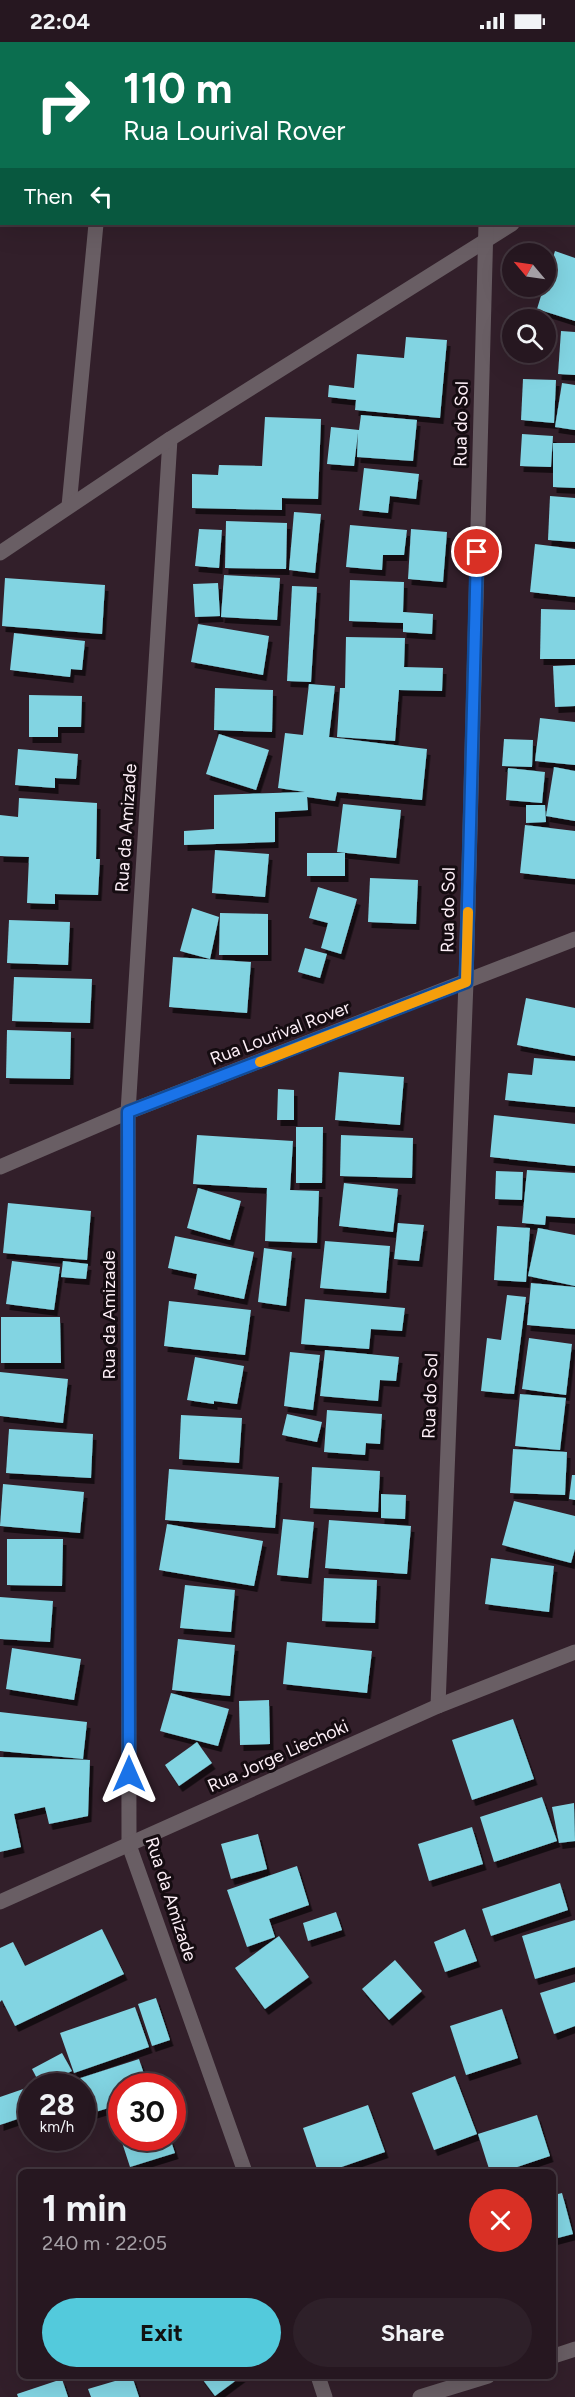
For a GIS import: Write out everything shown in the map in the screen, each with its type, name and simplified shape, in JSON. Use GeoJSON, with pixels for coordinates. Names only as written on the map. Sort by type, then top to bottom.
{"type":"FeatureCollection","features":[{"type":"Feature","properties":{"kind":"street"},"geometry":{"type":"LineString","coordinates":[[69,506],[96,225]]}},
{"type":"Feature","properties":{"kind":"street","name":"Rua do Sol"},"geometry":{"type":"LineString","coordinates":[[438,1706],[466,982],[486,225]]}},
{"type":"Feature","properties":{"kind":"street"},"geometry":{"type":"LineString","coordinates":[[0,553],[170,439],[510,225]]}},
{"type":"Feature","properties":{"kind":"street","name":"Rua da Amizade"},"geometry":{"type":"LineString","coordinates":[[170,439],[128,1112],[129,1845],[244,2169]]}},
{"type":"Feature","properties":{"kind":"street","name":"Rua Lourival Rover"},"geometry":{"type":"LineString","coordinates":[[0,1167],[128,1112],[575,939]]}},
{"type":"Feature","properties":{"kind":"street","name":"Rua Jorge Liechoki"},"geometry":{"type":"LineString","coordinates":[[0,1902],[438,1706],[574,1658]]}},
{"type":"Feature","properties":{"kind":"street"},"geometry":{"type":"LineString","coordinates":[[556,2355],[575,2349]]}},
{"type":"Feature","properties":{"kind":"street"},"geometry":{"type":"LineString","coordinates":[[319,2379],[325,2397]]}},
{"type":"Feature","properties":{"kind":"street"},"geometry":{"type":"LineString","coordinates":[[420,2397],[478,2379]]}},
{"type":"Feature","properties":{"kind":"building"},"geometry":{"type":"Polygon","coordinates":[[[556,251],[575,258],[575,321],[556,315],[556,309],[537,309],[541,297],[556,297],[556,251]]]}},
{"type":"Feature","properties":{"kind":"building"},"geometry":{"type":"Polygon","coordinates":[[[561,331],[575,332],[575,375],[558,374],[561,331]]]}},
{"type":"Feature","properties":{"kind":"building"},"geometry":{"type":"Polygon","coordinates":[[[406,337],[447,340],[440,418],[355,410],[356,400],[328,397],[329,385],[354,388],[357,354],[404,358],[406,337]]]}},
{"type":"Feature","properties":{"kind":"building"},"geometry":{"type":"Polygon","coordinates":[[[523,379],[556,380],[554,423],[521,420],[523,379]]]}},
{"type":"Feature","properties":{"kind":"building"},"geometry":{"type":"Polygon","coordinates":[[[562,383],[575,385],[575,430],[555,427],[562,383]]]}},
{"type":"Feature","properties":{"kind":"building"},"geometry":{"type":"Polygon","coordinates":[[[361,415],[417,420],[413,461],[357,457],[358,433],[354,466],[327,464],[331,427],[359,430],[361,415]]]}},
{"type":"Feature","properties":{"kind":"building"},"geometry":{"type":"Polygon","coordinates":[[[265,417],[321,419],[318,499],[282,498],[282,510],[192,508],[192,474],[218,475],[219,465],[262,466],[265,417]]]}},
{"type":"Feature","properties":{"kind":"building"},"geometry":{"type":"Polygon","coordinates":[[[522,434],[553,436],[551,467],[520,466],[522,434]]]}},
{"type":"Feature","properties":{"kind":"building"},"geometry":{"type":"Polygon","coordinates":[[[553,443],[575,443],[575,488],[553,487],[553,443]]]}},
{"type":"Feature","properties":{"kind":"building"},"geometry":{"type":"Polygon","coordinates":[[[364,468],[419,474],[416,499],[390,496],[388,513],[359,510],[364,468]]]}},
{"type":"Feature","properties":{"kind":"building"},"geometry":{"type":"Polygon","coordinates":[[[550,496],[575,498],[575,542],[548,540],[550,496]]]}},
{"type":"Feature","properties":{"kind":"building"},"geometry":{"type":"Polygon","coordinates":[[[294,512],[321,514],[315,573],[289,570],[294,512]]]}},
{"type":"Feature","properties":{"kind":"building"},"geometry":{"type":"Polygon","coordinates":[[[226,521],[287,523],[286,569],[225,568],[226,521]]]}},
{"type":"Feature","properties":{"kind":"building"},"geometry":{"type":"Polygon","coordinates":[[[350,525],[407,530],[404,555],[383,555],[382,570],[346,567],[350,525]]]}},
{"type":"Feature","properties":{"kind":"building"},"geometry":{"type":"Polygon","coordinates":[[[199,529],[222,530],[219,568],[195,566],[199,529]]]}},
{"type":"Feature","properties":{"kind":"building"},"geometry":{"type":"Polygon","coordinates":[[[411,529],[447,532],[443,582],[408,579],[411,529]]]}},
{"type":"Feature","properties":{"kind":"building"},"geometry":{"type":"Polygon","coordinates":[[[535,544],[575,549],[575,597],[530,592],[535,544]]]}},
{"type":"Feature","properties":{"kind":"building"},"geometry":{"type":"Polygon","coordinates":[[[224,575],[280,578],[277,620],[221,617],[224,575]]]}},
{"type":"Feature","properties":{"kind":"building"},"geometry":{"type":"Polygon","coordinates":[[[5,578],[105,585],[102,634],[2,626],[5,578]]]}},
{"type":"Feature","properties":{"kind":"building"},"geometry":{"type":"Polygon","coordinates":[[[350,580],[404,582],[403,612],[433,614],[432,634],[403,632],[403,623],[349,621],[350,580]]]}},
{"type":"Feature","properties":{"kind":"building"},"geometry":{"type":"Polygon","coordinates":[[[218,583],[220,616],[195,617],[193,584],[218,583]]]}},
{"type":"Feature","properties":{"kind":"building"},"geometry":{"type":"Polygon","coordinates":[[[292,586],[317,587],[311,682],[287,681],[292,586]]]}},
{"type":"Feature","properties":{"kind":"building"},"geometry":{"type":"Polygon","coordinates":[[[541,609],[575,610],[575,659],[540,659],[541,609]]]}},
{"type":"Feature","properties":{"kind":"building"},"geometry":{"type":"Polygon","coordinates":[[[198,624],[269,636],[263,675],[191,662],[198,624]]]}},
{"type":"Feature","properties":{"kind":"building"},"geometry":{"type":"Polygon","coordinates":[[[14,633],[85,641],[82,670],[71,669],[70,677],[10,670],[14,633]]]}},
{"type":"Feature","properties":{"kind":"building"},"geometry":{"type":"Polygon","coordinates":[[[346,637],[405,638],[404,667],[443,668],[442,691],[399,690],[395,741],[337,737],[340,688],[345,688],[346,637]]]}},
{"type":"Feature","properties":{"kind":"building"},"geometry":{"type":"Polygon","coordinates":[[[575,665],[575,706],[555,707],[553,666],[575,665]]]}},
{"type":"Feature","properties":{"kind":"building"},"geometry":{"type":"Polygon","coordinates":[[[309,684],[335,686],[329,737],[427,749],[422,800],[337,792],[335,801],[307,797],[308,810],[275,812],[275,842],[184,845],[184,831],[214,829],[214,795],[305,792],[278,788],[285,733],[303,735],[309,684]]]}},
{"type":"Feature","properties":{"kind":"building"},"geometry":{"type":"Polygon","coordinates":[[[215,688],[273,690],[272,732],[214,730],[215,688]]]}},
{"type":"Feature","properties":{"kind":"building"},"geometry":{"type":"Polygon","coordinates":[[[29,695],[82,696],[81,727],[58,727],[58,737],[29,737],[29,695]]]}},
{"type":"Feature","properties":{"kind":"building"},"geometry":{"type":"Polygon","coordinates":[[[540,718],[575,722],[575,765],[535,761],[540,718]]]}},
{"type":"Feature","properties":{"kind":"building"},"geometry":{"type":"Polygon","coordinates":[[[219,734],[269,750],[256,790],[206,774],[219,734]]]}},
{"type":"Feature","properties":{"kind":"building"},"geometry":{"type":"Polygon","coordinates":[[[504,739],[533,740],[532,767],[502,766],[504,739]]]}},
{"type":"Feature","properties":{"kind":"building"},"geometry":{"type":"Polygon","coordinates":[[[18,749],[78,754],[76,779],[55,778],[55,788],[15,785],[18,749]]]}},
{"type":"Feature","properties":{"kind":"building"},"geometry":{"type":"Polygon","coordinates":[[[554,767],[575,771],[575,821],[546,816],[554,767]]]}},
{"type":"Feature","properties":{"kind":"building"},"geometry":{"type":"Polygon","coordinates":[[[508,768],[545,772],[542,803],[506,800],[508,768]]]}},
{"type":"Feature","properties":{"kind":"building"},"geometry":{"type":"Polygon","coordinates":[[[19,798],[97,803],[96,859],[100,859],[98,895],[55,894],[55,904],[27,903],[29,857],[0,856],[0,815],[18,817],[19,798]]]}},
{"type":"Feature","properties":{"kind":"building"},"geometry":{"type":"Polygon","coordinates":[[[343,804],[401,810],[396,858],[337,852],[343,804]]]}},
{"type":"Feature","properties":{"kind":"building"},"geometry":{"type":"Polygon","coordinates":[[[526,805],[545,805],[546,822],[526,823],[526,805]]]}},
{"type":"Feature","properties":{"kind":"building"},"geometry":{"type":"Polygon","coordinates":[[[525,825],[575,831],[575,879],[520,873],[525,825]]]}},
{"type":"Feature","properties":{"kind":"building"},"geometry":{"type":"Polygon","coordinates":[[[215,850],[269,854],[265,897],[212,893],[215,850]]]}},
{"type":"Feature","properties":{"kind":"building"},"geometry":{"type":"Polygon","coordinates":[[[307,853],[345,853],[345,876],[307,876],[307,853]]]}},
{"type":"Feature","properties":{"kind":"building"},"geometry":{"type":"Polygon","coordinates":[[[370,878],[418,880],[416,924],[368,922],[370,878]]]}},
{"type":"Feature","properties":{"kind":"building"},"geometry":{"type":"Polygon","coordinates":[[[318,887],[357,899],[341,954],[321,948],[328,923],[309,918],[318,887]]]}},
{"type":"Feature","properties":{"kind":"building"},"geometry":{"type":"Polygon","coordinates":[[[192,908],[219,917],[210,959],[180,951],[192,908]]]}},
{"type":"Feature","properties":{"kind":"building"},"geometry":{"type":"Polygon","coordinates":[[[220,913],[268,914],[268,955],[219,955],[220,913]]]}},
{"type":"Feature","properties":{"kind":"building"},"geometry":{"type":"Polygon","coordinates":[[[9,920],[70,922],[68,965],[7,963],[9,920]]]}},
{"type":"Feature","properties":{"kind":"building"},"geometry":{"type":"Polygon","coordinates":[[[305,948],[327,954],[320,978],[298,972],[305,948]]]}},
{"type":"Feature","properties":{"kind":"building"},"geometry":{"type":"Polygon","coordinates":[[[173,957],[251,962],[247,1013],[169,1007],[173,957]]]}},
{"type":"Feature","properties":{"kind":"building"},"geometry":{"type":"Polygon","coordinates":[[[14,977],[92,979],[90,1023],[12,1021],[14,977]]]}},
{"type":"Feature","properties":{"kind":"building"},"geometry":{"type":"Polygon","coordinates":[[[526,998],[575,1008],[575,1056],[517,1045],[526,998]]]}},
{"type":"Feature","properties":{"kind":"building"},"geometry":{"type":"Polygon","coordinates":[[[7,1030],[71,1032],[70,1079],[6,1078],[7,1030]]]}},
{"type":"Feature","properties":{"kind":"building"},"geometry":{"type":"Polygon","coordinates":[[[534,1058],[575,1061],[575,1107],[505,1100],[508,1073],[532,1075],[534,1058]]]}},
{"type":"Feature","properties":{"kind":"building"},"geometry":{"type":"Polygon","coordinates":[[[339,1072],[404,1077],[400,1125],[335,1120],[339,1072]]]}},
{"type":"Feature","properties":{"kind":"building"},"geometry":{"type":"Polygon","coordinates":[[[278,1089],[294,1090],[294,1120],[277,1120],[278,1089]]]}},
{"type":"Feature","properties":{"kind":"building"},"geometry":{"type":"Polygon","coordinates":[[[494,1115],[575,1124],[575,1166],[490,1157],[494,1115]]]}},
{"type":"Feature","properties":{"kind":"building"},"geometry":{"type":"Polygon","coordinates":[[[296,1127],[323,1127],[322,1183],[296,1183],[296,1127]]]}},
{"type":"Feature","properties":{"kind":"building"},"geometry":{"type":"Polygon","coordinates":[[[197,1135],[293,1141],[290,1190],[319,1191],[317,1243],[265,1241],[267,1188],[193,1184],[197,1135]]]}},
{"type":"Feature","properties":{"kind":"building"},"geometry":{"type":"Polygon","coordinates":[[[341,1135],[413,1138],[412,1178],[340,1176],[341,1135]]]}},
{"type":"Feature","properties":{"kind":"building"},"geometry":{"type":"Polygon","coordinates":[[[527,1170],[575,1173],[575,1218],[546,1216],[545,1225],[522,1223],[527,1170]]]}},
{"type":"Feature","properties":{"kind":"building"},"geometry":{"type":"Polygon","coordinates":[[[496,1171],[523,1172],[522,1200],[495,1199],[496,1171]]]}},
{"type":"Feature","properties":{"kind":"building"},"geometry":{"type":"Polygon","coordinates":[[[344,1183],[398,1189],[393,1232],[339,1226],[344,1183]]]}},
{"type":"Feature","properties":{"kind":"building"},"geometry":{"type":"Polygon","coordinates":[[[198,1188],[241,1201],[230,1240],[187,1228],[198,1188]]]}},
{"type":"Feature","properties":{"kind":"building"},"geometry":{"type":"Polygon","coordinates":[[[8,1203],[91,1211],[87,1260],[3,1253],[8,1203]]]}},
{"type":"Feature","properties":{"kind":"building"},"geometry":{"type":"Polygon","coordinates":[[[398,1223],[424,1225],[419,1261],[394,1259],[398,1223]]]}},
{"type":"Feature","properties":{"kind":"building"},"geometry":{"type":"Polygon","coordinates":[[[497,1226],[530,1228],[526,1282],[494,1280],[497,1226]]]}},
{"type":"Feature","properties":{"kind":"building"},"geometry":{"type":"Polygon","coordinates":[[[538,1228],[575,1235],[575,1286],[528,1276],[538,1228]]]}},
{"type":"Feature","properties":{"kind":"building"},"geometry":{"type":"Polygon","coordinates":[[[175,1236],[254,1252],[244,1299],[194,1289],[197,1274],[168,1268],[175,1236]]]}},
{"type":"Feature","properties":{"kind":"building"},"geometry":{"type":"Polygon","coordinates":[[[325,1241],[390,1246],[386,1293],[320,1288],[325,1241]]]}},
{"type":"Feature","properties":{"kind":"building"},"geometry":{"type":"Polygon","coordinates":[[[264,1248],[292,1252],[286,1306],[258,1302],[264,1248]]]}},
{"type":"Feature","properties":{"kind":"building"},"geometry":{"type":"Polygon","coordinates":[[[12,1261],[60,1267],[54,1310],[6,1304],[12,1261]]]}},
{"type":"Feature","properties":{"kind":"building"},"geometry":{"type":"Polygon","coordinates":[[[63,1261],[88,1264],[86,1279],[61,1277],[63,1261]]]}},
{"type":"Feature","properties":{"kind":"building"},"geometry":{"type":"Polygon","coordinates":[[[531,1283],[575,1287],[575,1329],[527,1325],[531,1283]]]}},
{"type":"Feature","properties":{"kind":"building"},"geometry":{"type":"Polygon","coordinates":[[[507,1295],[526,1297],[514,1394],[481,1391],[487,1338],[501,1340],[507,1295]]]}},
{"type":"Feature","properties":{"kind":"building"},"geometry":{"type":"Polygon","coordinates":[[[305,1299],[405,1308],[402,1331],[371,1329],[369,1349],[301,1344],[305,1299]]]}},
{"type":"Feature","properties":{"kind":"building"},"geometry":{"type":"Polygon","coordinates":[[[169,1301],[251,1310],[245,1355],[164,1346],[169,1301]]]}},
{"type":"Feature","properties":{"kind":"building"},"geometry":{"type":"Polygon","coordinates":[[[1,1317],[60,1317],[61,1363],[1,1363],[1,1317]]]}},
{"type":"Feature","properties":{"kind":"building"},"geometry":{"type":"Polygon","coordinates":[[[529,1338],[572,1344],[566,1395],[522,1389],[529,1338]]]}},
{"type":"Feature","properties":{"kind":"building"},"geometry":{"type":"Polygon","coordinates":[[[325,1350],[399,1357],[396,1381],[380,1380],[378,1401],[320,1396],[325,1350]]]}},
{"type":"Feature","properties":{"kind":"building"},"geometry":{"type":"Polygon","coordinates":[[[290,1352],[320,1355],[313,1410],[284,1406],[290,1352]]]}},
{"type":"Feature","properties":{"kind":"building"},"geometry":{"type":"Polygon","coordinates":[[[195,1357],[244,1366],[237,1404],[214,1401],[214,1404],[187,1400],[195,1357]]]}},
{"type":"Feature","properties":{"kind":"building"},"geometry":{"type":"Polygon","coordinates":[[[0,1372],[68,1379],[63,1423],[0,1416],[0,1372]]]}},
{"type":"Feature","properties":{"kind":"building"},"geometry":{"type":"Polygon","coordinates":[[[520,1394],[566,1398],[560,1450],[515,1446],[520,1394]]]}},
{"type":"Feature","properties":{"kind":"building"},"geometry":{"type":"Polygon","coordinates":[[[327,1410],[382,1414],[380,1444],[366,1443],[365,1455],[324,1452],[327,1410]]]}},
{"type":"Feature","properties":{"kind":"building"},"geometry":{"type":"Polygon","coordinates":[[[287,1414],[322,1422],[317,1442],[282,1435],[287,1414]]]}},
{"type":"Feature","properties":{"kind":"building"},"geometry":{"type":"Polygon","coordinates":[[[181,1415],[242,1418],[239,1463],[179,1459],[181,1415]]]}},
{"type":"Feature","properties":{"kind":"building"},"geometry":{"type":"Polygon","coordinates":[[[9,1429],[93,1434],[91,1478],[6,1473],[9,1429]]]}},
{"type":"Feature","properties":{"kind":"building"},"geometry":{"type":"Polygon","coordinates":[[[513,1449],[567,1452],[565,1495],[510,1493],[513,1449]]]}},
{"type":"Feature","properties":{"kind":"building"},"geometry":{"type":"Polygon","coordinates":[[[312,1467],[380,1471],[378,1512],[310,1508],[312,1467]]]}},
{"type":"Feature","properties":{"kind":"building"},"geometry":{"type":"Polygon","coordinates":[[[169,1469],[279,1477],[275,1528],[165,1520],[169,1469]]]}},
{"type":"Feature","properties":{"kind":"building"},"geometry":{"type":"Polygon","coordinates":[[[572,1475],[575,1475],[575,1500],[569,1499],[572,1475]]]}},
{"type":"Feature","properties":{"kind":"building"},"geometry":{"type":"Polygon","coordinates":[[[3,1484],[84,1492],[80,1533],[0,1526],[3,1484]]]}},
{"type":"Feature","properties":{"kind":"building"},"geometry":{"type":"Polygon","coordinates":[[[381,1494],[406,1495],[405,1519],[381,1518],[381,1494]]]}},
{"type":"Feature","properties":{"kind":"building"},"geometry":{"type":"Polygon","coordinates":[[[514,1501],[575,1516],[575,1549],[571,1563],[502,1545],[514,1501]]]}},
{"type":"Feature","properties":{"kind":"building"},"geometry":{"type":"Polygon","coordinates":[[[283,1519],[314,1522],[308,1578],[277,1575],[283,1519]]]}},
{"type":"Feature","properties":{"kind":"building"},"geometry":{"type":"Polygon","coordinates":[[[329,1520],[411,1526],[407,1574],[325,1568],[329,1520]]]}},
{"type":"Feature","properties":{"kind":"building"},"geometry":{"type":"Polygon","coordinates":[[[167,1524],[263,1541],[254,1586],[159,1570],[167,1524]]]}},
{"type":"Feature","properties":{"kind":"building"},"geometry":{"type":"Polygon","coordinates":[[[7,1539],[63,1539],[62,1586],[7,1585],[7,1539]]]}},
{"type":"Feature","properties":{"kind":"building"},"geometry":{"type":"Polygon","coordinates":[[[491,1558],[554,1566],[549,1612],[485,1604],[491,1558]]]}},
{"type":"Feature","properties":{"kind":"building"},"geometry":{"type":"Polygon","coordinates":[[[324,1578],[377,1580],[375,1623],[322,1621],[324,1578]]]}},
{"type":"Feature","properties":{"kind":"building"},"geometry":{"type":"Polygon","coordinates":[[[185,1585],[235,1590],[231,1632],[180,1628],[185,1585]]]}},
{"type":"Feature","properties":{"kind":"building"},"geometry":{"type":"Polygon","coordinates":[[[0,1597],[53,1601],[50,1642],[0,1639],[0,1597]]]}},
{"type":"Feature","properties":{"kind":"building"},"geometry":{"type":"Polygon","coordinates":[[[178,1639],[235,1645],[230,1696],[172,1690],[178,1639]]]}},
{"type":"Feature","properties":{"kind":"building"},"geometry":{"type":"Polygon","coordinates":[[[287,1642],[372,1651],[367,1693],[283,1684],[287,1642]]]}},
{"type":"Feature","properties":{"kind":"building"},"geometry":{"type":"Polygon","coordinates":[[[12,1648],[81,1659],[74,1700],[6,1689],[12,1648]]]}},
{"type":"Feature","properties":{"kind":"building"},"geometry":{"type":"Polygon","coordinates":[[[171,1693],[229,1709],[218,1746],[160,1731],[171,1693]]]}},
{"type":"Feature","properties":{"kind":"building"},"geometry":{"type":"Polygon","coordinates":[[[269,1700],[270,1744],[240,1745],[239,1701],[269,1700]]]}},
{"type":"Feature","properties":{"kind":"building"},"geometry":{"type":"Polygon","coordinates":[[[0,1712],[87,1722],[83,1759],[0,1751],[0,1712]]]}},
{"type":"Feature","properties":{"kind":"building"},"geometry":{"type":"Polygon","coordinates":[[[513,1719],[534,1779],[472,1800],[452,1740],[513,1719]]]}},
{"type":"Feature","properties":{"kind":"building"},"geometry":{"type":"Polygon","coordinates":[[[197,1742],[212,1763],[179,1786],[165,1765],[197,1742]]]}},
{"type":"Feature","properties":{"kind":"building"},"geometry":{"type":"Polygon","coordinates":[[[0,1757],[90,1760],[88,1816],[49,1824],[45,1807],[14,1814],[21,1847],[0,1852],[0,1757]]]}},
{"type":"Feature","properties":{"kind":"building"},"geometry":{"type":"Polygon","coordinates":[[[542,1797],[557,1841],[494,1862],[480,1817],[542,1797]]]}},
{"type":"Feature","properties":{"kind":"building"},"geometry":{"type":"Polygon","coordinates":[[[574,1803],[575,1841],[559,1843],[552,1807],[574,1803]]]}},
{"type":"Feature","properties":{"kind":"building"},"geometry":{"type":"Polygon","coordinates":[[[472,1827],[483,1864],[429,1881],[418,1844],[472,1827]]]}},
{"type":"Feature","properties":{"kind":"building"},"geometry":{"type":"Polygon","coordinates":[[[258,1834],[267,1869],[231,1879],[221,1844],[258,1834]]]}},
{"type":"Feature","properties":{"kind":"building"},"geometry":{"type":"Polygon","coordinates":[[[297,1866],[309,1905],[269,1919],[275,1937],[247,1947],[227,1890],[297,1866]]]}},
{"type":"Feature","properties":{"kind":"building"},"geometry":{"type":"Polygon","coordinates":[[[560,1883],[568,1910],[491,1936],[482,1909],[560,1883]]]}},
{"type":"Feature","properties":{"kind":"building"},"geometry":{"type":"Polygon","coordinates":[[[336,1912],[342,1930],[308,1941],[303,1923],[336,1912]]]}},
{"type":"Feature","properties":{"kind":"building"},"geometry":{"type":"Polygon","coordinates":[[[575,1920],[575,1967],[535,1979],[522,1936],[575,1920]]]}},
{"type":"Feature","properties":{"kind":"building"},"geometry":{"type":"Polygon","coordinates":[[[102,1929],[124,1974],[15,2026],[2,2000],[0,2002],[0,1948],[13,1942],[25,1966],[102,1929]]]}},
{"type":"Feature","properties":{"kind":"building"},"geometry":{"type":"Polygon","coordinates":[[[465,1929],[477,1961],[445,1972],[434,1942],[465,1929]]]}},
{"type":"Feature","properties":{"kind":"building"},"geometry":{"type":"Polygon","coordinates":[[[279,1936],[309,1977],[265,2009],[235,1968],[279,1936]]]}},
{"type":"Feature","properties":{"kind":"building"},"geometry":{"type":"Polygon","coordinates":[[[395,1960],[422,1991],[389,2020],[362,1989],[395,1960]]]}},
{"type":"Feature","properties":{"kind":"building"},"geometry":{"type":"Polygon","coordinates":[[[575,1982],[575,2026],[554,2034],[540,1993],[575,1982]]]}},
{"type":"Feature","properties":{"kind":"building"},"geometry":{"type":"Polygon","coordinates":[[[156,1998],[170,2040],[152,2046],[138,2004],[156,1998]]]}},
{"type":"Feature","properties":{"kind":"building"},"geometry":{"type":"Polygon","coordinates":[[[135,2007],[149,2047],[74,2073],[60,2033],[135,2007]]]}},
{"type":"Feature","properties":{"kind":"building"},"geometry":{"type":"Polygon","coordinates":[[[502,2009],[518,2058],[466,2075],[450,2026],[502,2009]]]}},
{"type":"Feature","properties":{"kind":"building"},"geometry":{"type":"Polygon","coordinates":[[[62,2053],[72,2071],[34,2073],[32,2069],[62,2053]]]}},
{"type":"Feature","properties":{"kind":"building"},"geometry":{"type":"Polygon","coordinates":[[[139,2059],[144,2073],[108,2073],[108,2108],[96,2112],[96,2073],[139,2059]]]}},
{"type":"Feature","properties":{"kind":"building"},"geometry":{"type":"Polygon","coordinates":[[[455,2076],[477,2134],[434,2150],[412,2093],[455,2076]]]}},
{"type":"Feature","properties":{"kind":"building"},"geometry":{"type":"Polygon","coordinates":[[[18,2091],[18,2119],[0,2125],[0,2097],[18,2091]]]}},
{"type":"Feature","properties":{"kind":"building"},"geometry":{"type":"Polygon","coordinates":[[[368,2105],[385,2152],[336,2169],[317,2169],[303,2128],[368,2105]]]}},
{"type":"Feature","properties":{"kind":"building"},"geometry":{"type":"Polygon","coordinates":[[[537,2115],[550,2156],[511,2169],[489,2169],[478,2134],[537,2115]]]}},
{"type":"Feature","properties":{"kind":"building"},"geometry":{"type":"Polygon","coordinates":[[[125,2151],[174,2151],[175,2153],[130,2167],[125,2151]]]}},
{"type":"Feature","properties":{"kind":"building"},"geometry":{"type":"Polygon","coordinates":[[[562,2193],[573,2234],[556,2238],[556,2194],[562,2193]]]}},
{"type":"Feature","properties":{"kind":"building"},"geometry":{"type":"Polygon","coordinates":[[[62,2379],[68,2397],[18,2397],[17,2394],[62,2379]]]}},
{"type":"Feature","properties":{"kind":"building"},"geometry":{"type":"Polygon","coordinates":[[[122,2379],[133,2379],[139,2397],[91,2397],[88,2389],[122,2379]]]}},
{"type":"Feature","properties":{"kind":"building"},"geometry":{"type":"Polygon","coordinates":[[[202,2379],[238,2379],[215,2396],[202,2379]]]}},
{"type":"Feature","properties":{"kind":"slow traffic"},"geometry":{"type":"LineString","coordinates":[[260,1062],[466,982],[468,912]]}},
{"type":"Feature","properties":{"kind":"route"},"geometry":{"type":"LineString","coordinates":[[129,1774],[128,1112],[466,982],[477,552]]}}]}
